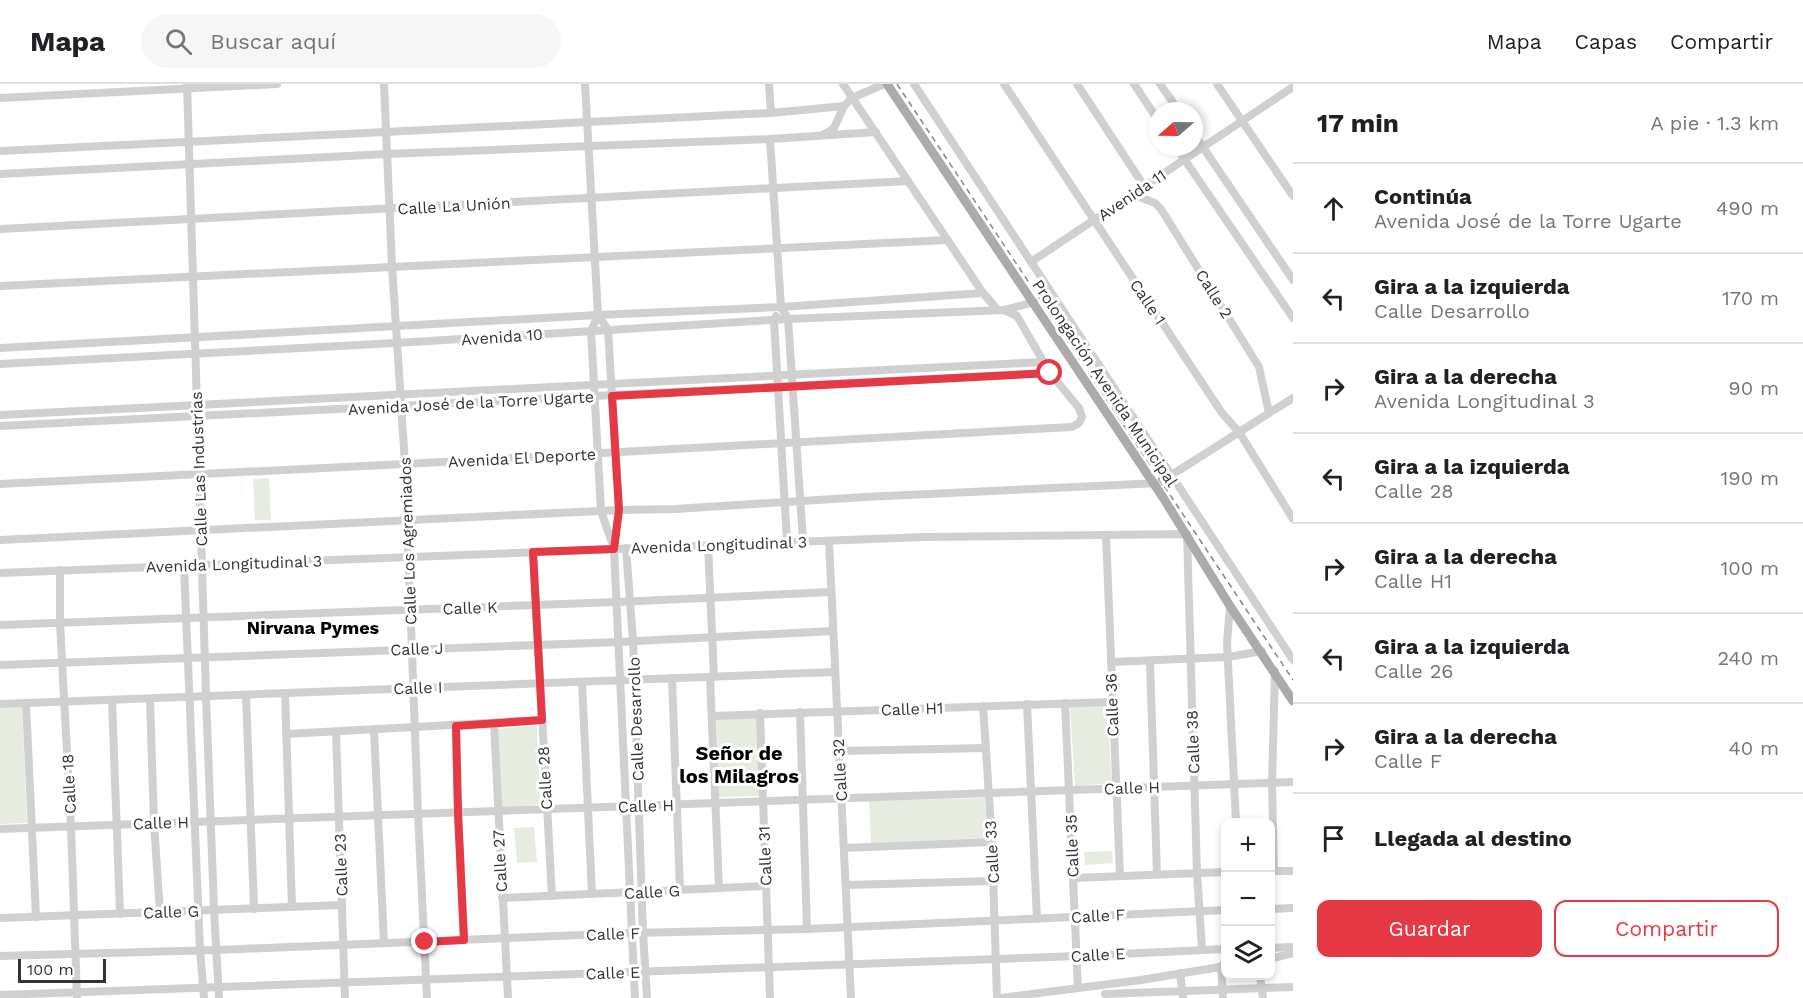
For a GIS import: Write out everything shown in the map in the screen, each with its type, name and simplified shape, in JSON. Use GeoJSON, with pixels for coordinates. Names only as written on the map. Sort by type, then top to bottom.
{"type":"FeatureCollection","features":[{"type":"Feature","properties":{"kind":"main road","name":"Prolongación Avenida Municipal"},"geometry":{"type":"LineString","coordinates":[[886,84],[1153,482],[1230,606],[1293,700]]}},
{"type":"Feature","properties":{"kind":"street"},"geometry":{"type":"LineString","coordinates":[[0,98],[187,86],[277,84]]}},
{"type":"Feature","properties":{"kind":"street","name":"Calle Los Agremiados"},"geometry":{"type":"LineString","coordinates":[[384,84],[395,327],[405,465],[414,728],[427,998]]}},
{"type":"Feature","properties":{"kind":"street","name":"Calle Desarrollo"},"geometry":{"type":"LineString","coordinates":[[585,84],[598,315],[591,331],[597,453],[601,511],[614,549]]}},
{"type":"Feature","properties":{"kind":"street"},"geometry":{"type":"LineString","coordinates":[[769,84],[771,113]]}},
{"type":"Feature","properties":{"kind":"street"},"geometry":{"type":"LineString","coordinates":[[843,84],[983,293],[1000,310],[1017,316],[1050,373]]}},
{"type":"Feature","properties":{"kind":"street"},"geometry":{"type":"LineString","coordinates":[[821,136],[834,128],[844,106],[852,98],[886,84]]}},
{"type":"Feature","properties":{"kind":"street","name":"Prolongación Avenida Municipal"},"geometry":{"type":"LineString","coordinates":[[914,84],[1173,474],[1293,660]]}},
{"type":"Feature","properties":{"kind":"street","name":"Calle 1"},"geometry":{"type":"LineString","coordinates":[[1004,84],[1222,413],[1239,432],[1293,519]]}},
{"type":"Feature","properties":{"kind":"street"},"geometry":{"type":"LineString","coordinates":[[1077,84],[1144,186]]}},
{"type":"Feature","properties":{"kind":"street"},"geometry":{"type":"LineString","coordinates":[[1134,84],[1149,106]]}},
{"type":"Feature","properties":{"kind":"street"},"geometry":{"type":"LineString","coordinates":[[1160,84],[1173,102]]}},
{"type":"Feature","properties":{"kind":"street"},"geometry":{"type":"LineString","coordinates":[[1217,84],[1293,196]]}},
{"type":"Feature","properties":{"kind":"street","name":"Calle Las Industrias"},"geometry":{"type":"LineString","coordinates":[[187,86],[210,821],[219,998]]}},
{"type":"Feature","properties":{"kind":"street","name":"Avenida 11"},"geometry":{"type":"LineString","coordinates":[[1203,147],[1293,87]]}},
{"type":"Feature","properties":{"kind":"street"},"geometry":{"type":"LineString","coordinates":[[0,151],[587,123],[771,113],[844,106]]}},
{"type":"Feature","properties":{"kind":"street"},"geometry":{"type":"LineString","coordinates":[[0,174],[387,154],[770,139],[876,132]]}},
{"type":"Feature","properties":{"kind":"street"},"geometry":{"type":"LineString","coordinates":[[770,139],[781,307],[788,320],[803,541]]}},
{"type":"Feature","properties":{"kind":"street"},"geometry":{"type":"LineString","coordinates":[[1203,147],[1293,280]]}},
{"type":"Feature","properties":{"kind":"street"},"geometry":{"type":"LineString","coordinates":[[1182,156],[1293,318]]}},
{"type":"Feature","properties":{"kind":"street","name":"Avenida 11"},"geometry":{"type":"LineString","coordinates":[[1031,262],[1190,156]]}},
{"type":"Feature","properties":{"kind":"street","name":"Calle La Unión"},"geometry":{"type":"LineString","coordinates":[[0,229],[908,181]]}},
{"type":"Feature","properties":{"kind":"street","name":"Calle 2"},"geometry":{"type":"LineString","coordinates":[[1132,194],[1155,203],[1161,209],[1259,367],[1269,413]]}},
{"type":"Feature","properties":{"kind":"street"},"geometry":{"type":"LineString","coordinates":[[0,286],[947,240]]}},
{"type":"Feature","properties":{"kind":"street","name":"Avenida 10"},"geometry":{"type":"LineString","coordinates":[[0,348],[781,307],[983,293]]}},
{"type":"Feature","properties":{"kind":"street","name":"Avenida 10"},"geometry":{"type":"LineString","coordinates":[[0,364],[774,320],[1000,310],[1034,302]]}},
{"type":"Feature","properties":{"kind":"street"},"geometry":{"type":"LineString","coordinates":[[781,307],[774,320],[787,542]]}},
{"type":"Feature","properties":{"kind":"street","name":"Calle Desarrollo"},"geometry":{"type":"LineString","coordinates":[[598,315],[608,330],[619,510],[614,549],[635,998]]}},
{"type":"Feature","properties":{"kind":"street","name":"Avenida José de la Torre Ugarte"},"geometry":{"type":"LineString","coordinates":[[0,415],[1044,362]]}},
{"type":"Feature","properties":{"kind":"street","name":"Avenida José de la Torre Ugarte"},"geometry":{"type":"LineString","coordinates":[[0,426],[1050,373]]}},
{"type":"Feature","properties":{"kind":"street","name":"Avenida El Deporte"},"geometry":{"type":"LineString","coordinates":[[0,484],[405,465],[1072,427],[1079,423],[1082,417],[1079,408],[1050,373]]}},
{"type":"Feature","properties":{"kind":"street"},"geometry":{"type":"LineString","coordinates":[[0,540],[675,509],[1158,483],[1293,398]]}},
{"type":"Feature","properties":{"kind":"street","name":"Avenida Longitudinal 3"},"geometry":{"type":"LineString","coordinates":[[0,573],[924,537],[1187,534]]}},
{"type":"Feature","properties":{"kind":"street","name":"Calle 38"},"geometry":{"type":"LineString","coordinates":[[1187,534],[1197,873],[1202,950]]}},
{"type":"Feature","properties":{"kind":"street","name":"Calle 36"},"geometry":{"type":"LineString","coordinates":[[1106,535],[1120,876]]}},
{"type":"Feature","properties":{"kind":"street","name":"Calle 32"},"geometry":{"type":"LineString","coordinates":[[829,541],[851,998]]}},
{"type":"Feature","properties":{"kind":"street"},"geometry":{"type":"LineString","coordinates":[[708,546],[719,888]]}},
{"type":"Feature","properties":{"kind":"street","name":"Calle Desarrollo"},"geometry":{"type":"LineString","coordinates":[[626,548],[633,641],[641,892],[647,998]]}},
{"type":"Feature","properties":{"kind":"street","name":"Calle 28"},"geometry":{"type":"LineString","coordinates":[[533,552],[552,896]]}},
{"type":"Feature","properties":{"kind":"street","name":"Calle Las Industrias"},"geometry":{"type":"LineString","coordinates":[[184,566],[204,998]]}},
{"type":"Feature","properties":{"kind":"street","name":"Calle 18"},"geometry":{"type":"LineString","coordinates":[[60,570],[60,623],[75,916],[76,995]]}},
{"type":"Feature","properties":{"kind":"street","name":"Calle K"},"geometry":{"type":"LineString","coordinates":[[0,625],[629,602],[831,592]]}},
{"type":"Feature","properties":{"kind":"street"},"geometry":{"type":"LineString","coordinates":[[1230,606],[1228,657],[1236,818]]}},
{"type":"Feature","properties":{"kind":"street","name":"Calle J"},"geometry":{"type":"LineString","coordinates":[[0,665],[619,642],[833,631]]}},
{"type":"Feature","properties":{"kind":"street"},"geometry":{"type":"LineString","coordinates":[[1111,662],[1228,657],[1262,651]]}},
{"type":"Feature","properties":{"kind":"street"},"geometry":{"type":"LineString","coordinates":[[1150,661],[1157,874]]}},
{"type":"Feature","properties":{"kind":"street"},"geometry":{"type":"LineString","coordinates":[[1272,818],[1275,670]]}},
{"type":"Feature","properties":{"kind":"street","name":"Calle I"},"geometry":{"type":"LineString","coordinates":[[0,704],[835,672]]}},
{"type":"Feature","properties":{"kind":"street"},"geometry":{"type":"LineString","coordinates":[[672,678],[680,890]]}},
{"type":"Feature","properties":{"kind":"street"},"geometry":{"type":"LineString","coordinates":[[582,682],[591,894]]}},
{"type":"Feature","properties":{"kind":"street"},"geometry":{"type":"LineString","coordinates":[[285,693],[292,907]]}},
{"type":"Feature","properties":{"kind":"street"},"geometry":{"type":"LineString","coordinates":[[246,695],[254,909]]}},
{"type":"Feature","properties":{"kind":"street"},"geometry":{"type":"LineString","coordinates":[[150,699],[154,824],[160,912]]}},
{"type":"Feature","properties":{"kind":"street"},"geometry":{"type":"LineString","coordinates":[[112,700],[120,914]]}},
{"type":"Feature","properties":{"kind":"street","name":"Calle H1"},"geometry":{"type":"LineString","coordinates":[[712,716],[1112,702]]}},
{"type":"Feature","properties":{"kind":"street"},"geometry":{"type":"LineString","coordinates":[[26,703],[36,917]]}},
{"type":"Feature","properties":{"kind":"street","name":"Calle 35"},"geometry":{"type":"LineString","coordinates":[[1065,703],[1078,988]]}},
{"type":"Feature","properties":{"kind":"street"},"geometry":{"type":"LineString","coordinates":[[1027,704],[1037,919]]}},
{"type":"Feature","properties":{"kind":"street","name":"Calle 33"},"geometry":{"type":"LineString","coordinates":[[983,706],[999,998]]}},
{"type":"Feature","properties":{"kind":"street"},"geometry":{"type":"LineString","coordinates":[[800,712],[807,929]]}},
{"type":"Feature","properties":{"kind":"street","name":"Calle 31"},"geometry":{"type":"LineString","coordinates":[[760,713],[770,998]]}},
{"type":"Feature","properties":{"kind":"street"},"geometry":{"type":"LineString","coordinates":[[286,734],[542,720]]}},
{"type":"Feature","properties":{"kind":"street","name":"Calle 27"},"geometry":{"type":"LineString","coordinates":[[494,723],[508,998]]}},
{"type":"Feature","properties":{"kind":"street"},"geometry":{"type":"LineString","coordinates":[[456,726],[464,940]]}},
{"type":"Feature","properties":{"kind":"street"},"geometry":{"type":"LineString","coordinates":[[374,730],[384,943]]}},
{"type":"Feature","properties":{"kind":"street","name":"Calle 23"},"geometry":{"type":"LineString","coordinates":[[336,732],[345,998]]}},
{"type":"Feature","properties":{"kind":"street"},"geometry":{"type":"LineString","coordinates":[[839,751],[986,748]]}},
{"type":"Feature","properties":{"kind":"street","name":"Calle H"},"geometry":{"type":"LineString","coordinates":[[0,829],[1293,782]]}},
{"type":"Feature","properties":{"kind":"street"},"geometry":{"type":"LineString","coordinates":[[844,848],[992,842]]}},
{"type":"Feature","properties":{"kind":"street"},"geometry":{"type":"LineString","coordinates":[[1275,871],[1293,871]]}},
{"type":"Feature","properties":{"kind":"street"},"geometry":{"type":"LineString","coordinates":[[1073,878],[1221,872]]}},
{"type":"Feature","properties":{"kind":"street"},"geometry":{"type":"LineString","coordinates":[[846,885],[993,881]]}},
{"type":"Feature","properties":{"kind":"street","name":"Calle G"},"geometry":{"type":"LineString","coordinates":[[502,898],[766,886]]}},
{"type":"Feature","properties":{"kind":"street","name":"Calle G"},"geometry":{"type":"LineString","coordinates":[[0,918],[342,905]]}},
{"type":"Feature","properties":{"kind":"street"},"geometry":{"type":"LineString","coordinates":[[1275,909],[1293,908]]}},
{"type":"Feature","properties":{"kind":"street","name":"Calle F"},"geometry":{"type":"LineString","coordinates":[[0,956],[216,950],[632,933],[807,929],[1221,910]]}},
{"type":"Feature","properties":{"kind":"street"},"geometry":{"type":"LineString","coordinates":[[1275,948],[1293,947]]}},
{"type":"Feature","properties":{"kind":"street","name":"Calle E"},"geometry":{"type":"LineString","coordinates":[[0,995],[76,995],[633,972],[1077,957],[1221,949]]}},
{"type":"Feature","properties":{"kind":"street"},"geometry":{"type":"LineString","coordinates":[[1275,958],[1293,954]]}},
{"type":"Feature","properties":{"kind":"street"},"geometry":{"type":"LineString","coordinates":[[999,998],[1066,994],[1078,988],[1221,966]]}},
{"type":"Feature","properties":{"kind":"street"},"geometry":{"type":"LineString","coordinates":[[1180,973],[1183,994]]}},
{"type":"Feature","properties":{"kind":"street"},"geometry":{"type":"LineString","coordinates":[[1142,980],[1145,995]]}},
{"type":"Feature","properties":{"kind":"street"},"geometry":{"type":"LineString","coordinates":[[1261,980],[1263,998]]}},
{"type":"Feature","properties":{"kind":"street"},"geometry":{"type":"LineString","coordinates":[[1103,986],[1105,996],[1222,994],[1293,987]]}},
{"type":"Feature","properties":{"kind":"shaded area"},"geometry":{"type":"Polygon","coordinates":[[[269,478],[271,520],[255,520],[253,479],[269,478]]]}},
{"type":"Feature","properties":{"kind":"shaded area"},"geometry":{"type":"Polygon","coordinates":[[[1107,706],[1112,783],[1075,786],[1070,707],[1107,706]]]}},
{"type":"Feature","properties":{"kind":"shaded area"},"geometry":{"type":"Polygon","coordinates":[[[22,707],[27,823],[0,824],[0,708],[22,707]]]}},
{"type":"Feature","properties":{"kind":"shaded area"},"geometry":{"type":"Polygon","coordinates":[[[758,716],[761,796],[719,797],[716,719],[758,716]]]}},
{"type":"Feature","properties":{"kind":"shaded area"},"geometry":{"type":"Polygon","coordinates":[[[537,725],[540,804],[502,809],[498,729],[537,725]]]}},
{"type":"Feature","properties":{"kind":"shaded area"},"geometry":{"type":"Polygon","coordinates":[[[985,798],[987,838],[871,843],[869,801],[985,798]]]}},
{"type":"Feature","properties":{"kind":"shaded area"},"geometry":{"type":"Polygon","coordinates":[[[534,827],[537,862],[517,863],[514,828],[534,827]]]}},
{"type":"Feature","properties":{"kind":"shaded area"},"geometry":{"type":"Polygon","coordinates":[[[1112,851],[1113,863],[1085,865],[1084,852],[1112,851]]]}},
{"type":"Feature","properties":{"kind":"railway"},"geometry":{"type":"LineString","coordinates":[[897,84],[1293,680]]}},
{"type":"Feature","properties":{"kind":"district","name":"Nirvana Pymes"},"geometry":{"type":"Point","coordinates":[313,627]}},
{"type":"Feature","properties":{"kind":"district","name":"Señor de los Milagros"},"geometry":{"type":"Point","coordinates":[739,764]}},
{"type":"Feature","properties":{"kind":"route"},"geometry":{"type":"LineString","coordinates":[[425,942],[464,940],[456,726],[542,720],[533,552],[614,549],[619,510],[612,396],[1050,373]]}}]}
